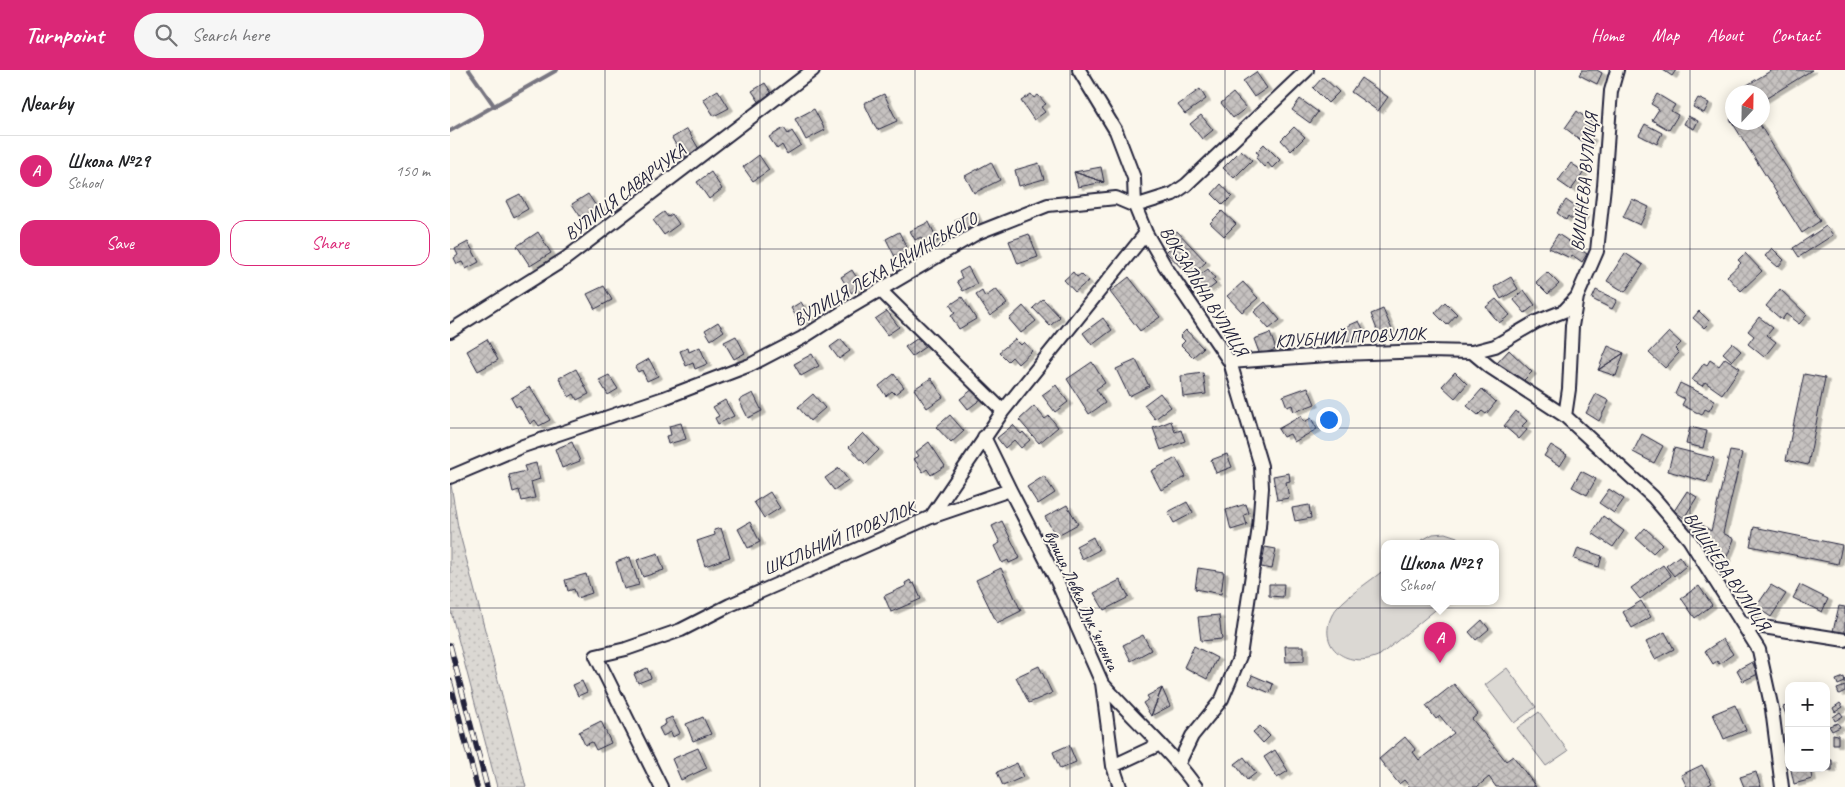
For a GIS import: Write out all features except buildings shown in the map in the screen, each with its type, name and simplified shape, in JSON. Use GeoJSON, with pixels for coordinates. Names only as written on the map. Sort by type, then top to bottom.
{"type":"FeatureCollection","features":[{"type":"Feature","properties":{"kind":"street","name":"ВУЛИЦЯ САВАРЧУКА"},"geometry":{"type":"LineString","coordinates":[[450,331],[565,259],[813,70]]}},
{"type":"Feature","properties":{"kind":"street","name":"ВОКЗАЛЬНА ВУЛИЦЯ"},"geometry":{"type":"LineString","coordinates":[[1079,70],[1116,132],[1134,178],[1135,206],[1146,233],[1165,266],[1230,362],[1261,466],[1262,488],[1259,527],[1240,656],[1222,699],[1192,736],[1179,763]]}},
{"type":"Feature","properties":{"kind":"street"},"geometry":{"type":"LineString","coordinates":[[1135,206],[1173,194],[1186,185],[1307,70]]}},
{"type":"Feature","properties":{"kind":"street","name":"ВИШНЕВА ВУЛИЦЯ"},"geometry":{"type":"LineString","coordinates":[[1564,416],[1569,389],[1572,326],[1577,297],[1597,251],[1604,194],[1611,91],[1617,70]]}},
{"type":"Feature","properties":{"kind":"street","name":"ВУЛИЦЯ ЛЕХА КАЧИНСЬКОГО"},"geometry":{"type":"LineString","coordinates":[[450,478],[523,446],[750,366],[802,338],[977,233],[1048,205],[1116,198],[1135,206]]}},
{"type":"Feature","properties":{"kind":"street","name":"ШКІЛЬНИЙ ПРОВУЛОК"},"geometry":{"type":"LineString","coordinates":[[661,787],[596,656],[626,649],[681,630],[730,605],[931,517],[984,436],[1146,233]]}},
{"type":"Feature","properties":{"kind":"street"},"geometry":{"type":"LineString","coordinates":[[880,290],[1003,411]]}},
{"type":"Feature","properties":{"kind":"street","name":"КЛУБНИЙ ПРОВУЛОК"},"geometry":{"type":"LineString","coordinates":[[1230,362],[1428,350],[1472,352],[1494,346],[1536,322],[1564,311],[1577,297]]}},
{"type":"Feature","properties":{"kind":"street","name":"ВИШНЕВА ВУЛИЦЯ"},"geometry":{"type":"LineString","coordinates":[[1472,352],[1490,367],[1564,416],[1659,504],[1689,539],[1759,650],[1767,682],[1782,787]]}},
{"type":"Feature","properties":{"kind":"street","name":"вулиця Левка Лукʼяненка"},"geometry":{"type":"LineString","coordinates":[[984,436],[1056,579],[1102,682],[1113,766],[1120,787]]}},
{"type":"Feature","properties":{"kind":"street"},"geometry":{"type":"LineString","coordinates":[[931,517],[1010,490]]}},
{"type":"Feature","properties":{"kind":"street"},"geometry":{"type":"LineString","coordinates":[[1744,624],[1845,640]]}},
{"type":"Feature","properties":{"kind":"street"},"geometry":{"type":"LineString","coordinates":[[1102,682],[1133,719],[1179,763],[1196,787]]}},
{"type":"Feature","properties":{"kind":"street"},"geometry":{"type":"LineString","coordinates":[[1113,766],[1160,744]]}},
{"type":"Feature","properties":{"kind":"shaded area"},"geometry":{"type":"Polygon","coordinates":[[[450,479],[458,527],[526,787],[497,787],[450,608],[450,479]]]}},
{"type":"Feature","properties":{"kind":"shaded area"},"geometry":{"type":"Polygon","coordinates":[[[1445,533],[1460,540],[1422,540],[1433,534],[1445,533]]]}},
{"type":"Feature","properties":{"kind":"shaded area"},"geometry":{"type":"Polygon","coordinates":[[[1381,572],[1381,605],[1441,605],[1380,655],[1357,660],[1347,658],[1338,653],[1328,637],[1328,627],[1332,615],[1349,597],[1381,572]]]}},
{"type":"Feature","properties":{"kind":"shaded area"},"geometry":{"type":"Polygon","coordinates":[[[1507,668],[1536,707],[1514,723],[1485,685],[1507,668]]]}},
{"type":"Feature","properties":{"kind":"shaded area"},"geometry":{"type":"Polygon","coordinates":[[[1539,712],[1568,751],[1546,766],[1517,728],[1539,712]]]}},
{"type":"Feature","properties":{"kind":"waterway"},"geometry":{"type":"LineString","coordinates":[[469,70],[495,107]]}},
{"type":"Feature","properties":{"kind":"waterway"},"geometry":{"type":"LineString","coordinates":[[450,131],[557,70]]}},
{"type":"Feature","properties":{"kind":"railway"},"geometry":{"type":"LineString","coordinates":[[450,645],[487,787]]}},
{"type":"Feature","properties":{"kind":"railway"},"geometry":{"type":"LineString","coordinates":[[450,681],[477,787]]}},
{"type":"Feature","properties":{"kind":"place","name":"Школа №29"},"geometry":{"type":"Point","coordinates":[1440,663]}}]}
